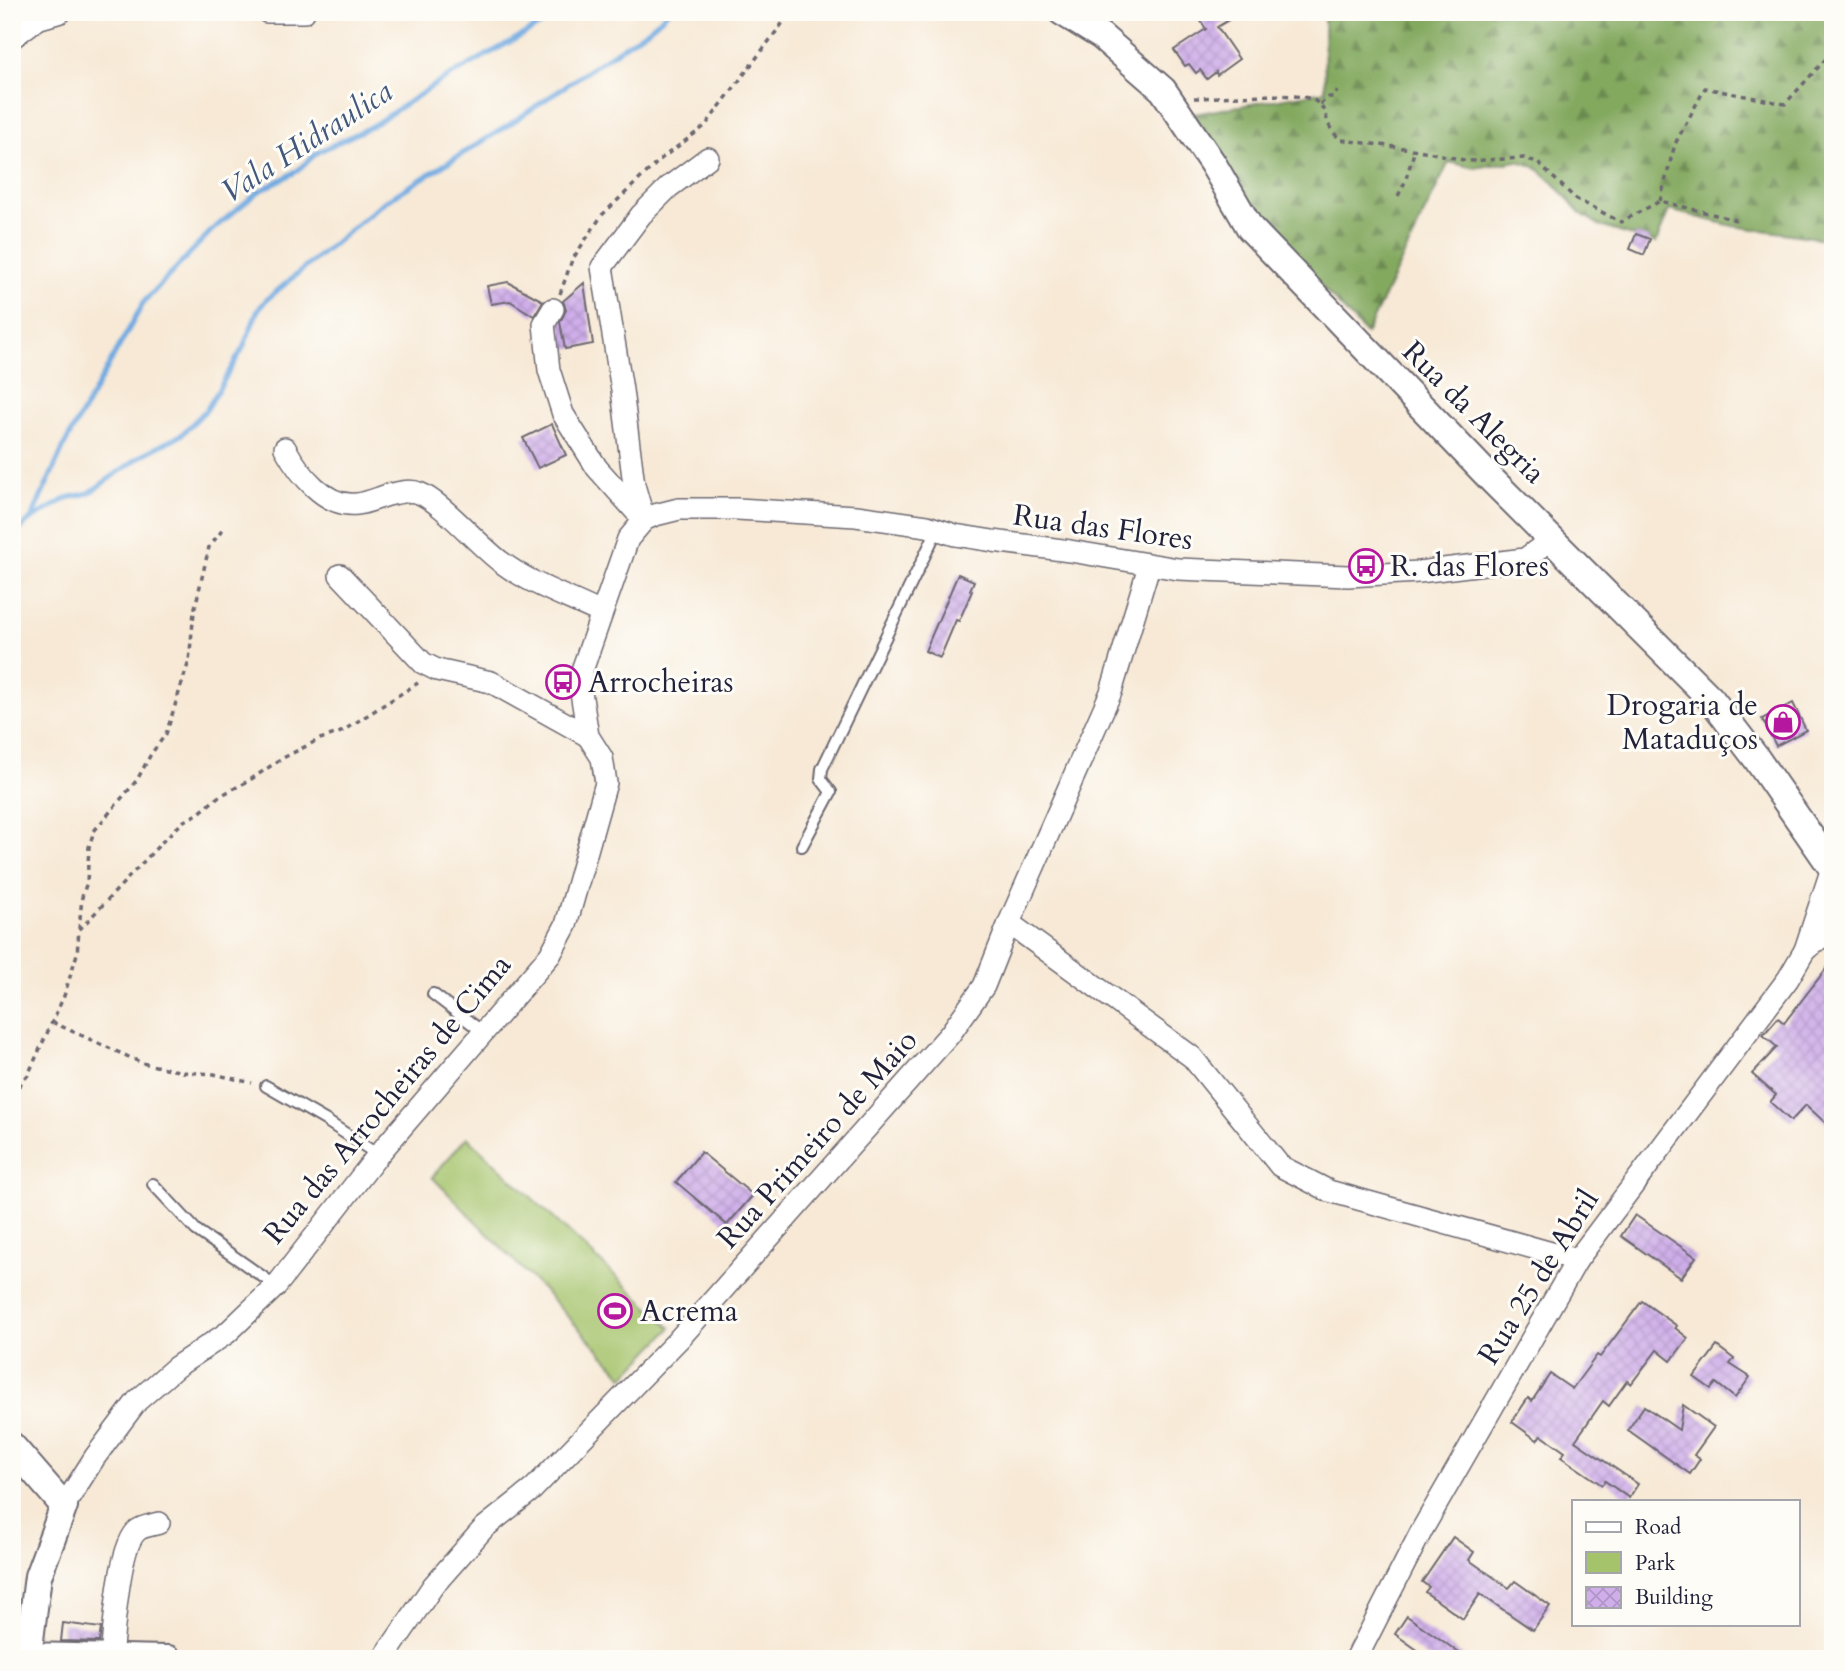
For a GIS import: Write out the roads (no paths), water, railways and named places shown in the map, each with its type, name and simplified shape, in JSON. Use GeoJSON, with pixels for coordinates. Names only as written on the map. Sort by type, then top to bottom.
{"type":"FeatureCollection","features":[{"type":"Feature","properties":{"kind":"street"},"geometry":{"type":"LineString","coordinates":[[12,38],[37,19],[61,12]]}},
{"type":"Feature","properties":{"kind":"street"},"geometry":{"type":"LineString","coordinates":[[267,12],[304,12]]}},
{"type":"Feature","properties":{"kind":"street","name":"Rua da Alegria"},"geometry":{"type":"LineString","coordinates":[[1062,12],[1101,36],[1171,99],[1250,228],[1711,699],[1833,868]]}},
{"type":"Feature","properties":{"kind":"street"},"geometry":{"type":"LineString","coordinates":[[644,520],[634,485],[602,267],[641,215],[669,187],[708,158]]}},
{"type":"Feature","properties":{"kind":"street"},"geometry":{"type":"LineString","coordinates":[[553,309],[544,324],[550,370],[563,414],[597,468],[644,520]]}},
{"type":"Feature","properties":{"kind":"street"},"geometry":{"type":"LineString","coordinates":[[285,448],[315,487],[339,503],[357,504],[407,491],[419,493],[503,564],[601,613]]}},
{"type":"Feature","properties":{"kind":"street","name":"Rua das Flores"},"geometry":{"type":"LineString","coordinates":[[644,520],[679,509],[737,509],[856,516],[1149,566],[1242,573],[1385,575],[1525,559],[1552,539]]}},
{"type":"Feature","properties":{"kind":"street","name":"Rua das Arrocheiras de Cima"},"geometry":{"type":"LineString","coordinates":[[20,1656],[38,1576],[64,1506],[95,1457],[137,1401],[176,1367],[227,1333],[276,1286],[379,1155],[550,955],[566,925],[606,783],[602,758],[588,736],[579,679],[628,539],[644,520]]}},
{"type":"Feature","properties":{"kind":"street","name":"Rua Primeiro de Maio"},"geometry":{"type":"LineString","coordinates":[[383,1659],[433,1586],[484,1528],[533,1489],[678,1340],[950,1034],[984,986],[1111,692],[1149,566]]}},
{"type":"Feature","properties":{"kind":"street"},"geometry":{"type":"LineString","coordinates":[[340,575],[423,663],[437,670],[491,682],[588,736]]}},
{"type":"Feature","properties":{"kind":"street","name":"Rua 25 de Abril"},"geometry":{"type":"LineString","coordinates":[[1356,1659],[1423,1528],[1577,1259],[1788,979],[1805,950],[1833,868]]}},
{"type":"Feature","properties":{"kind":"street"},"geometry":{"type":"LineString","coordinates":[[1009,923],[1192,1057],[1280,1166],[1329,1191],[1577,1259]]}},
{"type":"Feature","properties":{"kind":"street","name":"Rua 25 de Abril"},"geometry":{"type":"LineString","coordinates":[[1805,950],[1833,928]]}},
{"type":"Feature","properties":{"kind":"street"},"geometry":{"type":"LineString","coordinates":[[12,1446],[64,1506]]}},
{"type":"Feature","properties":{"kind":"street"},"geometry":{"type":"LineString","coordinates":[[111,1658],[116,1602],[128,1544],[138,1530],[159,1523]]}},
{"type":"Feature","properties":{"kind":"street"},"geometry":{"type":"LineString","coordinates":[[20,1656],[168,1659]]}},
{"type":"Feature","properties":{"kind":"lane"},"geometry":{"type":"LineString","coordinates":[[802,846],[831,792],[821,779],[822,769],[937,530]]}},
{"type":"Feature","properties":{"kind":"lane"},"geometry":{"type":"LineString","coordinates":[[433,994],[484,1033]]}},
{"type":"Feature","properties":{"kind":"lane"},"geometry":{"type":"LineString","coordinates":[[265,1086],[379,1155]]}},
{"type":"Feature","properties":{"kind":"lane"},"geometry":{"type":"LineString","coordinates":[[153,1184],[196,1230],[276,1286]]}},
{"type":"Feature","properties":{"kind":"waterway","name":"Vala Hidraulica"},"geometry":{"type":"LineString","coordinates":[[12,537],[31,519],[66,442],[144,302],[212,230],[258,192],[297,171],[318,152],[370,127],[441,81],[563,12]]}},
{"type":"Feature","properties":{"kind":"waterway"},"geometry":{"type":"LineString","coordinates":[[30,520],[67,498],[89,493],[144,454],[181,435],[207,409],[243,348],[258,310],[266,300],[384,202],[504,128],[649,29],[668,12]]}},
{"type":"Feature","properties":{"kind":"place","name":"R. das Flores"},"geometry":{"type":"Point","coordinates":[1366,566]}},
{"type":"Feature","properties":{"kind":"place","name":"Arrocheiras"},"geometry":{"type":"Point","coordinates":[563,682]}},
{"type":"Feature","properties":{"kind":"place","name":"Drogaria de Mataduços"},"geometry":{"type":"Point","coordinates":[1783,722]}},
{"type":"Feature","properties":{"kind":"place","name":"Acrema"},"geometry":{"type":"Point","coordinates":[615,1311]}}]}
